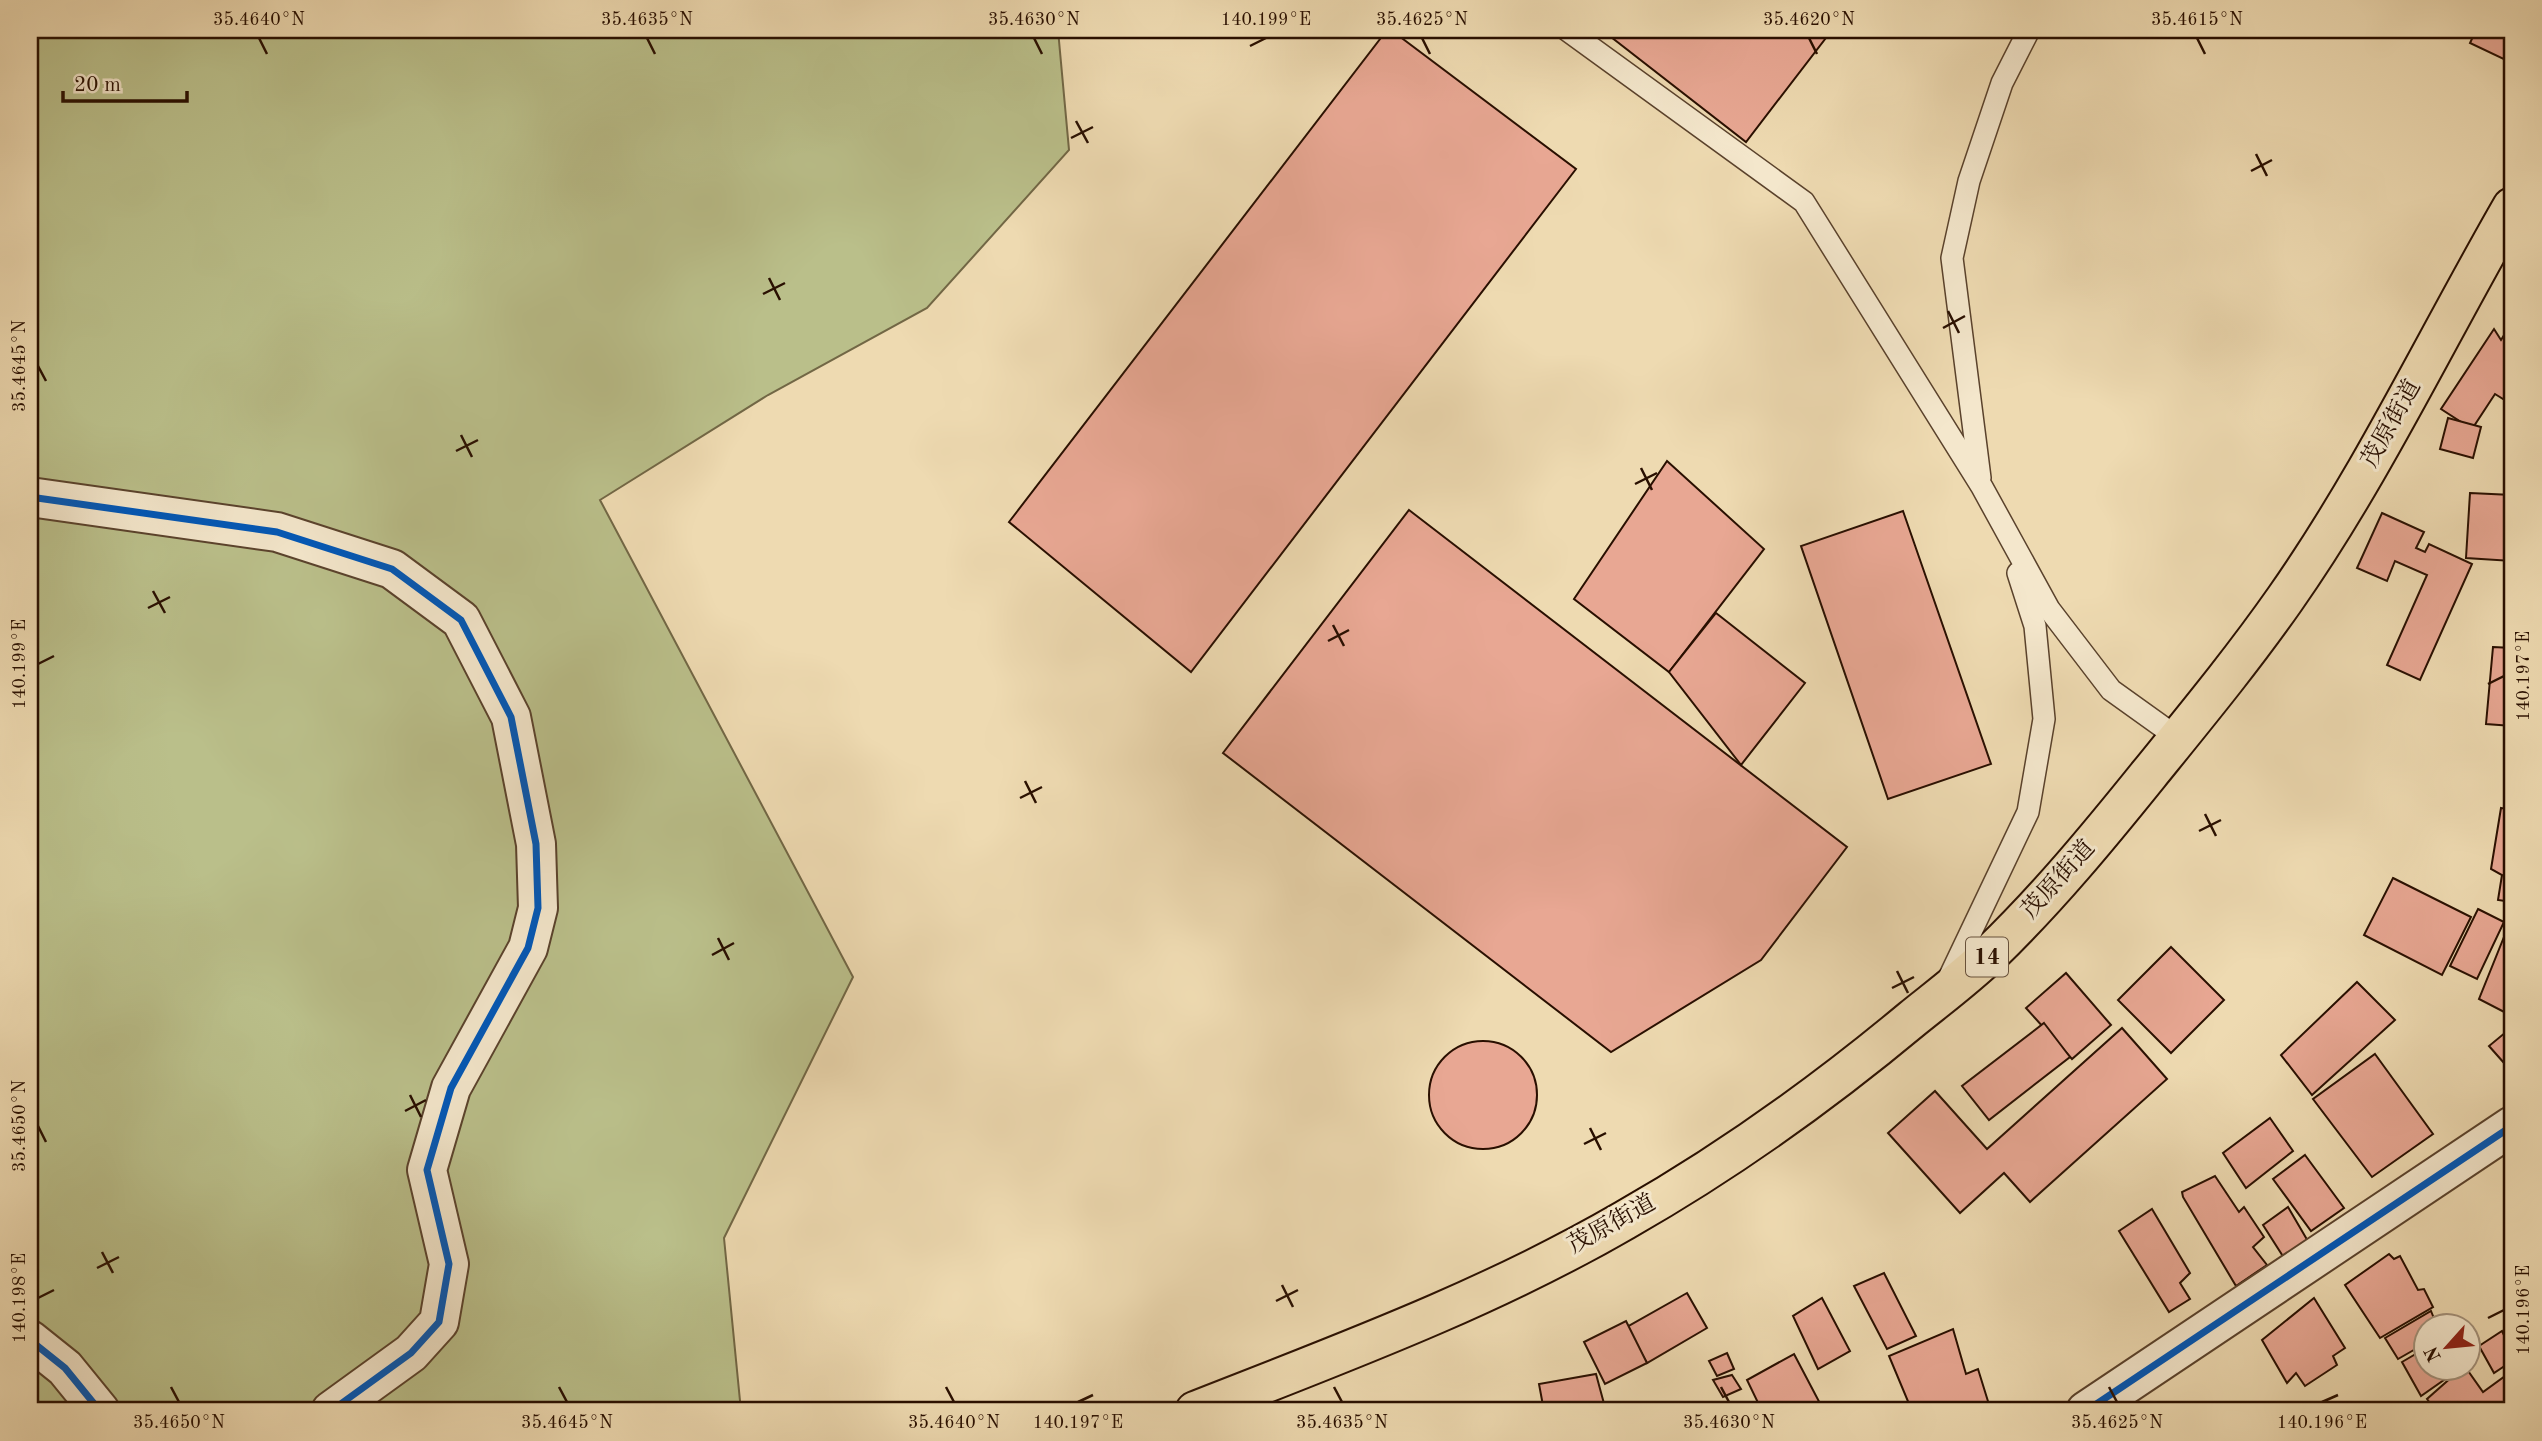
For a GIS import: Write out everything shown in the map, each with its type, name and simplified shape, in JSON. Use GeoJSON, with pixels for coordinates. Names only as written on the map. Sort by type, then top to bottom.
{"type":"FeatureCollection","features":[{"type":"Feature","properties":{"kind":"main road","name":"茂原街道"},"geometry":{"type":"LineString","coordinates":[[1195,1411],[1414,1325],[1621,1223],[1716,1166],[1813,1099],[1987,957],[2040,904],[2178,738],[2286,598],[2344,510],[2512,207]]}},
{"type":"Feature","properties":{"kind":"street"},"geometry":{"type":"LineString","coordinates":[[30,497],[276,532],[391,569],[461,620],[511,718],[536,844],[538,908],[528,948],[451,1088],[427,1170],[449,1264],[439,1322],[411,1353],[331,1411]]}},
{"type":"Feature","properties":{"kind":"street"},"geometry":{"type":"LineString","coordinates":[[2086,1411],[2512,1126]]}},
{"type":"Feature","properties":{"kind":"street"},"geometry":{"type":"LineString","coordinates":[[30,1340],[65,1368],[100,1411]]}},
{"type":"Feature","properties":{"kind":"lane"},"geometry":{"type":"LineString","coordinates":[[1567,30],[1804,202],[1982,487],[2003,530],[2049,609],[2111,690],[2178,738]]}},
{"type":"Feature","properties":{"kind":"lane"},"geometry":{"type":"LineString","coordinates":[[1982,487],[1952,258],[1969,181],[2002,83],[2029,30]]}},
{"type":"Feature","properties":{"kind":"lane"},"geometry":{"type":"LineString","coordinates":[[1941,995],[2028,813],[2044,719],[2035,626],[2003,530]]}},
{"type":"Feature","properties":{"kind":"green space"},"geometry":{"type":"Polygon","coordinates":[[[30,30],[1058,30],[1069,150],[927,308],[768,395],[600,500],[853,977],[724,1238],[741,1411],[30,1411],[30,30]]]}},
{"type":"Feature","properties":{"kind":"building"},"geometry":{"type":"Polygon","coordinates":[[[1387,30],[1391,30],[1576,169],[1191,672],[1009,522],[1387,30]]]}},
{"type":"Feature","properties":{"kind":"building"},"geometry":{"type":"Polygon","coordinates":[[[1602,30],[1832,30],[1746,142],[1602,30]]]}},
{"type":"Feature","properties":{"kind":"building"},"geometry":{"type":"Polygon","coordinates":[[[2476,30],[2512,30],[2512,63],[2470,43],[2476,30]]]}},
{"type":"Feature","properties":{"kind":"building"},"geometry":{"type":"Polygon","coordinates":[[[2494,329],[2501,340],[2506,332],[2512,336],[2512,395],[2508,402],[2495,394],[2472,429],[2441,409],[2494,329]]]}},
{"type":"Feature","properties":{"kind":"building"},"geometry":{"type":"Polygon","coordinates":[[[2448,418],[2481,427],[2473,458],[2440,449],[2448,418]]]}},
{"type":"Feature","properties":{"kind":"building"},"geometry":{"type":"Polygon","coordinates":[[[1667,461],[1764,549],[1669,672],[1574,599],[1667,461]]]}},
{"type":"Feature","properties":{"kind":"building"},"geometry":{"type":"Polygon","coordinates":[[[2470,493],[2512,495],[2512,561],[2466,558],[2470,493]]]}},
{"type":"Feature","properties":{"kind":"building"},"geometry":{"type":"Polygon","coordinates":[[[1409,510],[1847,847],[1761,960],[1611,1052],[1223,753],[1409,510]]]}},
{"type":"Feature","properties":{"kind":"building"},"geometry":{"type":"Polygon","coordinates":[[[1903,511],[1991,764],[1888,799],[1801,546],[1903,511]]]}},
{"type":"Feature","properties":{"kind":"building"},"geometry":{"type":"Polygon","coordinates":[[[2382,513],[2424,532],[2416,548],[2425,552],[2429,544],[2472,564],[2420,680],[2387,665],[2427,575],[2395,561],[2387,581],[2357,568],[2382,513]]]}},
{"type":"Feature","properties":{"kind":"building"},"geometry":{"type":"Polygon","coordinates":[[[1716,613],[1805,683],[1741,765],[1669,672],[1716,613]]]}},
{"type":"Feature","properties":{"kind":"building"},"geometry":{"type":"Polygon","coordinates":[[[2493,647],[2512,648],[2512,726],[2486,724],[2493,647]]]}},
{"type":"Feature","properties":{"kind":"building"},"geometry":{"type":"Polygon","coordinates":[[[2501,808],[2512,810],[2512,902],[2498,900],[2502,875],[2491,869],[2501,808]]]}},
{"type":"Feature","properties":{"kind":"building"},"geometry":{"type":"Polygon","coordinates":[[[2393,878],[2471,917],[2442,975],[2364,935],[2393,878]]]}},
{"type":"Feature","properties":{"kind":"building"},"geometry":{"type":"Polygon","coordinates":[[[2478,909],[2504,922],[2477,979],[2450,966],[2478,909]]]}},
{"type":"Feature","properties":{"kind":"building"},"geometry":{"type":"Polygon","coordinates":[[[2506,932],[2512,936],[2512,1016],[2479,999],[2506,932]]]}},
{"type":"Feature","properties":{"kind":"building"},"geometry":{"type":"Polygon","coordinates":[[[2171,947],[2224,1000],[2171,1053],[2118,1000],[2171,947]]]}},
{"type":"Feature","properties":{"kind":"building"},"geometry":{"type":"Polygon","coordinates":[[[2066,973],[2111,1025],[2072,1059],[2026,1008],[2066,973]]]}},
{"type":"Feature","properties":{"kind":"building"},"geometry":{"type":"Polygon","coordinates":[[[2357,982],[2395,1020],[2312,1095],[2281,1055],[2357,982]]]}},
{"type":"Feature","properties":{"kind":"building"},"geometry":{"type":"Polygon","coordinates":[[[2044,1023],[2070,1057],[1989,1120],[1962,1086],[2044,1023]]]}},
{"type":"Feature","properties":{"kind":"building"},"geometry":{"type":"Polygon","coordinates":[[[2512,1027],[2512,1072],[2489,1046],[2512,1027]]]}},
{"type":"Feature","properties":{"kind":"building"},"geometry":{"type":"Polygon","coordinates":[[[2122,1028],[2167,1079],[2030,1202],[2004,1173],[1960,1213],[1888,1133],[1935,1091],[1987,1149],[2122,1028]]]}},
{"type":"Feature","properties":{"kind":"building"},"geometry":{"type":"Polygon","coordinates":[[[1483,1041],[1504,1045],[1521,1057],[1533,1074],[1537,1095],[1533,1116],[1521,1133],[1504,1145],[1483,1149],[1462,1145],[1445,1133],[1433,1116],[1429,1095],[1433,1074],[1445,1057],[1462,1045],[1483,1041]]]}},
{"type":"Feature","properties":{"kind":"building"},"geometry":{"type":"Polygon","coordinates":[[[2375,1054],[2433,1134],[2372,1177],[2313,1099],[2375,1054]]]}},
{"type":"Feature","properties":{"kind":"building"},"geometry":{"type":"Polygon","coordinates":[[[2270,1118],[2293,1151],[2246,1188],[2223,1153],[2270,1118]]]}},
{"type":"Feature","properties":{"kind":"building"},"geometry":{"type":"Polygon","coordinates":[[[2305,1155],[2344,1208],[2311,1231],[2273,1179],[2305,1155]]]}},
{"type":"Feature","properties":{"kind":"building"},"geometry":{"type":"Polygon","coordinates":[[[2215,1176],[2239,1212],[2244,1207],[2264,1237],[2253,1247],[2267,1265],[2236,1286],[2182,1192],[2215,1176]]]}},
{"type":"Feature","properties":{"kind":"building"},"geometry":{"type":"Polygon","coordinates":[[[2288,1207],[2309,1243],[2286,1261],[2263,1225],[2288,1207]]]}},
{"type":"Feature","properties":{"kind":"building"},"geometry":{"type":"Polygon","coordinates":[[[2152,1209],[2190,1273],[2180,1283],[2190,1299],[2169,1312],[2119,1231],[2152,1209]]]}},
{"type":"Feature","properties":{"kind":"building"},"geometry":{"type":"Polygon","coordinates":[[[2389,1254],[2394,1259],[2400,1256],[2418,1290],[2424,1289],[2433,1307],[2424,1312],[2412,1312],[2412,1319],[2380,1338],[2345,1285],[2389,1254]]]}},
{"type":"Feature","properties":{"kind":"building"},"geometry":{"type":"Polygon","coordinates":[[[1884,1273],[1916,1336],[1887,1349],[1854,1286],[1884,1273]]]}},
{"type":"Feature","properties":{"kind":"building"},"geometry":{"type":"Polygon","coordinates":[[[1687,1293],[1707,1328],[1647,1363],[1627,1327],[1687,1293]]]}},
{"type":"Feature","properties":{"kind":"building"},"geometry":{"type":"Polygon","coordinates":[[[1822,1298],[1850,1351],[1818,1369],[1793,1316],[1822,1298]]]}},
{"type":"Feature","properties":{"kind":"building"},"geometry":{"type":"Polygon","coordinates":[[[2314,1298],[2345,1348],[2333,1356],[2337,1365],[2305,1386],[2296,1373],[2287,1383],[2262,1340],[2314,1298]]]}},
{"type":"Feature","properties":{"kind":"building"},"geometry":{"type":"Polygon","coordinates":[[[1626,1321],[1647,1363],[1605,1384],[1584,1342],[1626,1321]]]}},
{"type":"Feature","properties":{"kind":"building"},"geometry":{"type":"Polygon","coordinates":[[[2412,1322],[2412,1351],[2398,1359],[2385,1338],[2412,1322]]]}},
{"type":"Feature","properties":{"kind":"building"},"geometry":{"type":"Polygon","coordinates":[[[1953,1329],[1966,1374],[1978,1369],[1991,1411],[1912,1411],[1889,1356],[1953,1329]]]}},
{"type":"Feature","properties":{"kind":"building"},"geometry":{"type":"Polygon","coordinates":[[[2502,1331],[2512,1352],[2512,1361],[2494,1373],[2482,1351],[2482,1344],[2502,1331]]]}},
{"type":"Feature","properties":{"kind":"building"},"geometry":{"type":"Polygon","coordinates":[[[1727,1353],[1734,1369],[1717,1376],[1709,1361],[1727,1353]]]}},
{"type":"Feature","properties":{"kind":"building"},"geometry":{"type":"Polygon","coordinates":[[[1794,1354],[1824,1411],[1762,1411],[1747,1380],[1794,1354]]]}},
{"type":"Feature","properties":{"kind":"building"},"geometry":{"type":"Polygon","coordinates":[[[2412,1356],[2412,1380],[2402,1362],[2412,1356]]]}},
{"type":"Feature","properties":{"kind":"building"},"geometry":{"type":"Polygon","coordinates":[[[2512,1371],[2512,1411],[2436,1411],[2427,1399],[2446,1382],[2476,1382],[2483,1392],[2512,1371]]]}},
{"type":"Feature","properties":{"kind":"building"},"geometry":{"type":"Polygon","coordinates":[[[1596,1374],[1606,1411],[1544,1411],[1539,1384],[1596,1374]]]}},
{"type":"Feature","properties":{"kind":"building"},"geometry":{"type":"Polygon","coordinates":[[[1732,1375],[1741,1389],[1723,1397],[1713,1380],[1732,1375]]]}},
{"type":"Feature","properties":{"kind":"building"},"geometry":{"type":"Polygon","coordinates":[[[2413,1382],[2441,1382],[2421,1396],[2413,1382]]]}},
{"type":"Feature","properties":{"kind":"cycle path"},"geometry":{"type":"LineString","coordinates":[[30,497],[277,532],[392,569],[461,620],[511,717],[536,844],[538,908],[528,948],[451,1088],[427,1170],[449,1264],[439,1322],[411,1353],[331,1411]]}},
{"type":"Feature","properties":{"kind":"cycle path"},"geometry":{"type":"LineString","coordinates":[[2086,1411],[2512,1126]]}},
{"type":"Feature","properties":{"kind":"cycle path"},"geometry":{"type":"LineString","coordinates":[[30,1340],[65,1368],[100,1411]]}}]}
